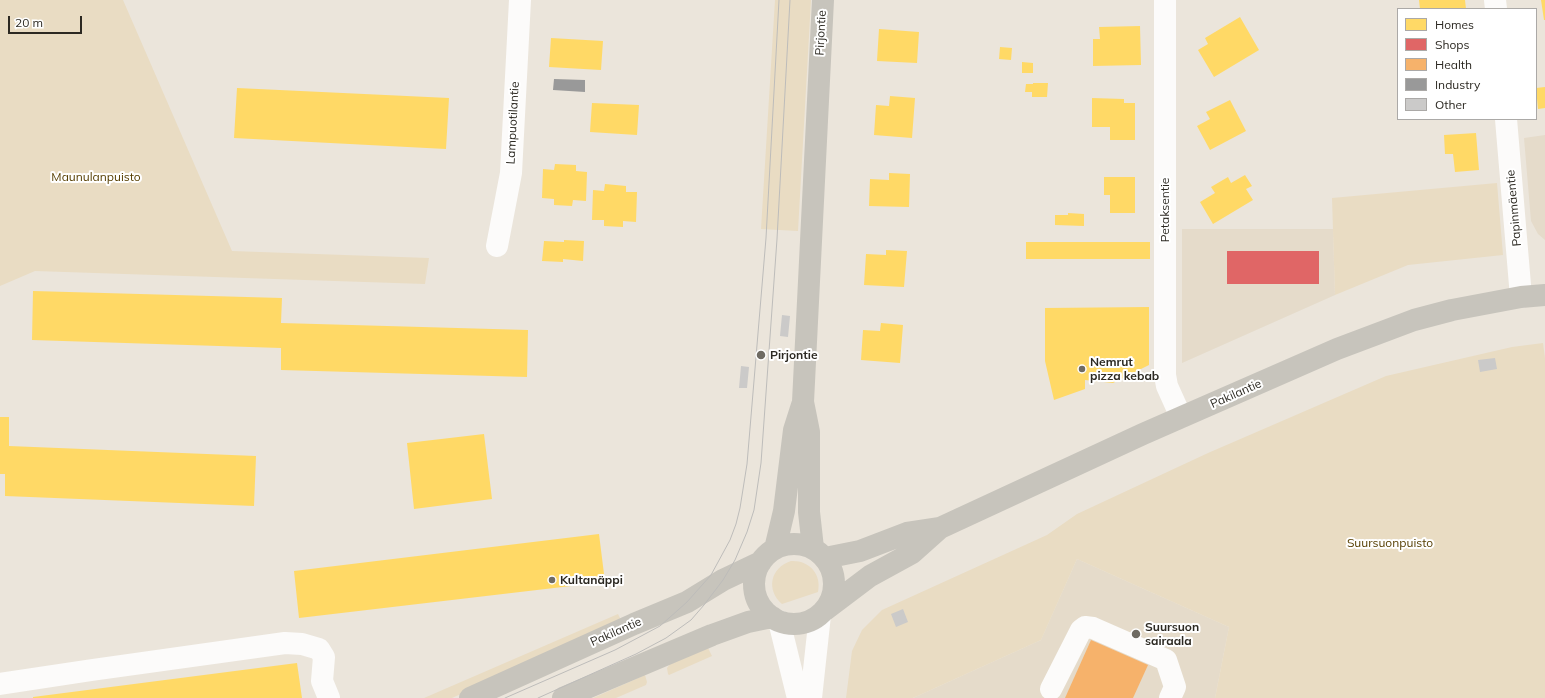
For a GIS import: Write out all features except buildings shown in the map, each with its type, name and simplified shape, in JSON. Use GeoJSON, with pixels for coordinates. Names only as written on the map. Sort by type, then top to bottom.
{"type":"FeatureCollection","features":[{"type":"Feature","properties":{"kind":"main road","name":"Pirjontie"},"geometry":{"type":"LineString","coordinates":[[819,553],[809,512],[809,432],[803,402],[823,0]]}},
{"type":"Feature","properties":{"kind":"main road","name":"Pakilantie"},"geometry":{"type":"LineString","coordinates":[[819,553],[860,551],[907,533],[940,528],[1181,417],[1337,349],[1414,320],[1452,310],[1521,297],[1545,295]]}},
{"type":"Feature","properties":{"kind":"main road","name":"Pirjontie"},"geometry":{"type":"LineString","coordinates":[[768,555],[784,511],[794,430],[803,402]]}},
{"type":"Feature","properties":{"kind":"main road","name":"Pakilantie"},"geometry":{"type":"LineString","coordinates":[[821,613],[870,576],[912,553],[940,528]]}},
{"type":"Feature","properties":{"kind":"main road"},"geometry":{"type":"LineString","coordinates":[[794,544],[819,553],[829,565],[833,576],[834,588],[829,603],[821,613],[810,621],[798,624],[786,623],[775,619],[761,606],[755,592],[755,576],[768,555],[782,546],[794,544]]}},
{"type":"Feature","properties":{"kind":"main road","name":"Pakilantie"},"geometry":{"type":"LineString","coordinates":[[470,698],[634,624],[687,602],[768,555]]}},
{"type":"Feature","properties":{"kind":"main road"},"geometry":{"type":"LineString","coordinates":[[564,698],[712,635],[748,622],[775,619]]}},
{"type":"Feature","properties":{"kind":"street","name":"Lampuotilantie"},"geometry":{"type":"LineString","coordinates":[[497,246],[511,173],[520,0]]}},
{"type":"Feature","properties":{"kind":"street","name":"Petaksentie"},"geometry":{"type":"LineString","coordinates":[[1165,0],[1165,375],[1167,386],[1181,417]]}},
{"type":"Feature","properties":{"kind":"street","name":"Papinmäentie"},"geometry":{"type":"LineString","coordinates":[[1506,120],[1521,297]]}},
{"type":"Feature","properties":{"kind":"street"},"geometry":{"type":"LineString","coordinates":[[811,698],[821,613]]}},
{"type":"Feature","properties":{"kind":"street"},"geometry":{"type":"LineString","coordinates":[[775,619],[797,694],[800,698]]}},
{"type":"Feature","properties":{"kind":"street"},"geometry":{"type":"LineString","coordinates":[[1051,689],[1081,630],[1085,628],[1093,628],[1166,660],[1176,688],[1170,698]]}},
{"type":"Feature","properties":{"kind":"street"},"geometry":{"type":"LineString","coordinates":[[0,684],[286,643],[302,644],[319,649],[324,657],[322,681],[329,698]]}},
{"type":"Feature","properties":{"kind":"shaded area"},"geometry":{"type":"Polygon","coordinates":[[[1545,135],[1545,240],[1538,234],[1531,221],[1524,138],[1545,135]]]}},
{"type":"Feature","properties":{"kind":"shaded area"},"geometry":{"type":"Polygon","coordinates":[[[1182,229],[1333,229],[1335,295],[1182,363],[1182,229]]]}},
{"type":"Feature","properties":{"kind":"shaded area","name":"Suursuon sairaala"},"geometry":{"type":"Polygon","coordinates":[[[1077,559],[1229,627],[1215,698],[913,698],[1041,640],[1077,559]]]}},
{"type":"Feature","properties":{"kind":"green space","name":"Maunulanpuisto"},"geometry":{"type":"Polygon","coordinates":[[[0,0],[123,0],[232,251],[429,258],[425,284],[35,271],[0,286],[0,0]]]}},
{"type":"Feature","properties":{"kind":"green space"},"geometry":{"type":"Polygon","coordinates":[[[775,0],[811,0],[798,231],[761,229],[775,0]]]}},
{"type":"Feature","properties":{"kind":"green space"},"geometry":{"type":"Polygon","coordinates":[[[1497,183],[1503,255],[1408,265],[1335,295],[1332,198],[1497,183]]]}},
{"type":"Feature","properties":{"kind":"green space","name":"Suursuonpuisto"},"geometry":{"type":"Polygon","coordinates":[[[1543,343],[1545,358],[1545,698],[1215,698],[1229,627],[1077,559],[1041,640],[913,698],[846,698],[852,651],[862,630],[882,610],[1047,535],[1077,514],[1208,453],[1386,376],[1512,347],[1543,343]]]}},
{"type":"Feature","properties":{"kind":"green space"},"geometry":{"type":"Polygon","coordinates":[[[791,561],[803,563],[813,569],[818,579],[818,592],[782,604],[774,592],[772,586],[773,580],[778,569],[791,561]]]}},
{"type":"Feature","properties":{"kind":"green space"},"geometry":{"type":"Polygon","coordinates":[[[618,614],[622,622],[452,698],[424,698],[618,614]]]}},
{"type":"Feature","properties":{"kind":"green space"},"geometry":{"type":"Polygon","coordinates":[[[708,648],[712,656],[669,675],[668,674],[667,668],[670,664],[708,648]]]}},
{"type":"Feature","properties":{"kind":"green space"},"geometry":{"type":"Polygon","coordinates":[[[645,675],[647,682],[646,685],[616,698],[593,698],[645,675]]]}},
{"type":"Feature","properties":{"kind":"tram line"},"geometry":{"type":"LineString","coordinates":[[505,698],[615,650],[660,626],[687,602],[711,575],[730,540],[740,508],[747,464],[766,238],[779,0]]}},
{"type":"Feature","properties":{"kind":"tram line"},"geometry":{"type":"LineString","coordinates":[[538,698],[636,654],[666,638],[691,620],[723,580],[735,560],[747,532],[754,510],[761,463],[777,239],[790,0]]}},
{"type":"Feature","properties":{"kind":"place","name":"Pirjontie"},"geometry":{"type":"Point","coordinates":[761,355]}},
{"type":"Feature","properties":{"kind":"place","name":"Nemrut pizza kebab"},"geometry":{"type":"Point","coordinates":[1082,369]}},
{"type":"Feature","properties":{"kind":"place","name":"Kultanäppi"},"geometry":{"type":"Point","coordinates":[552,580]}},
{"type":"Feature","properties":{"kind":"place","name":"Suursuon sairaala"},"geometry":{"type":"Point","coordinates":[1136,634]}}]}
